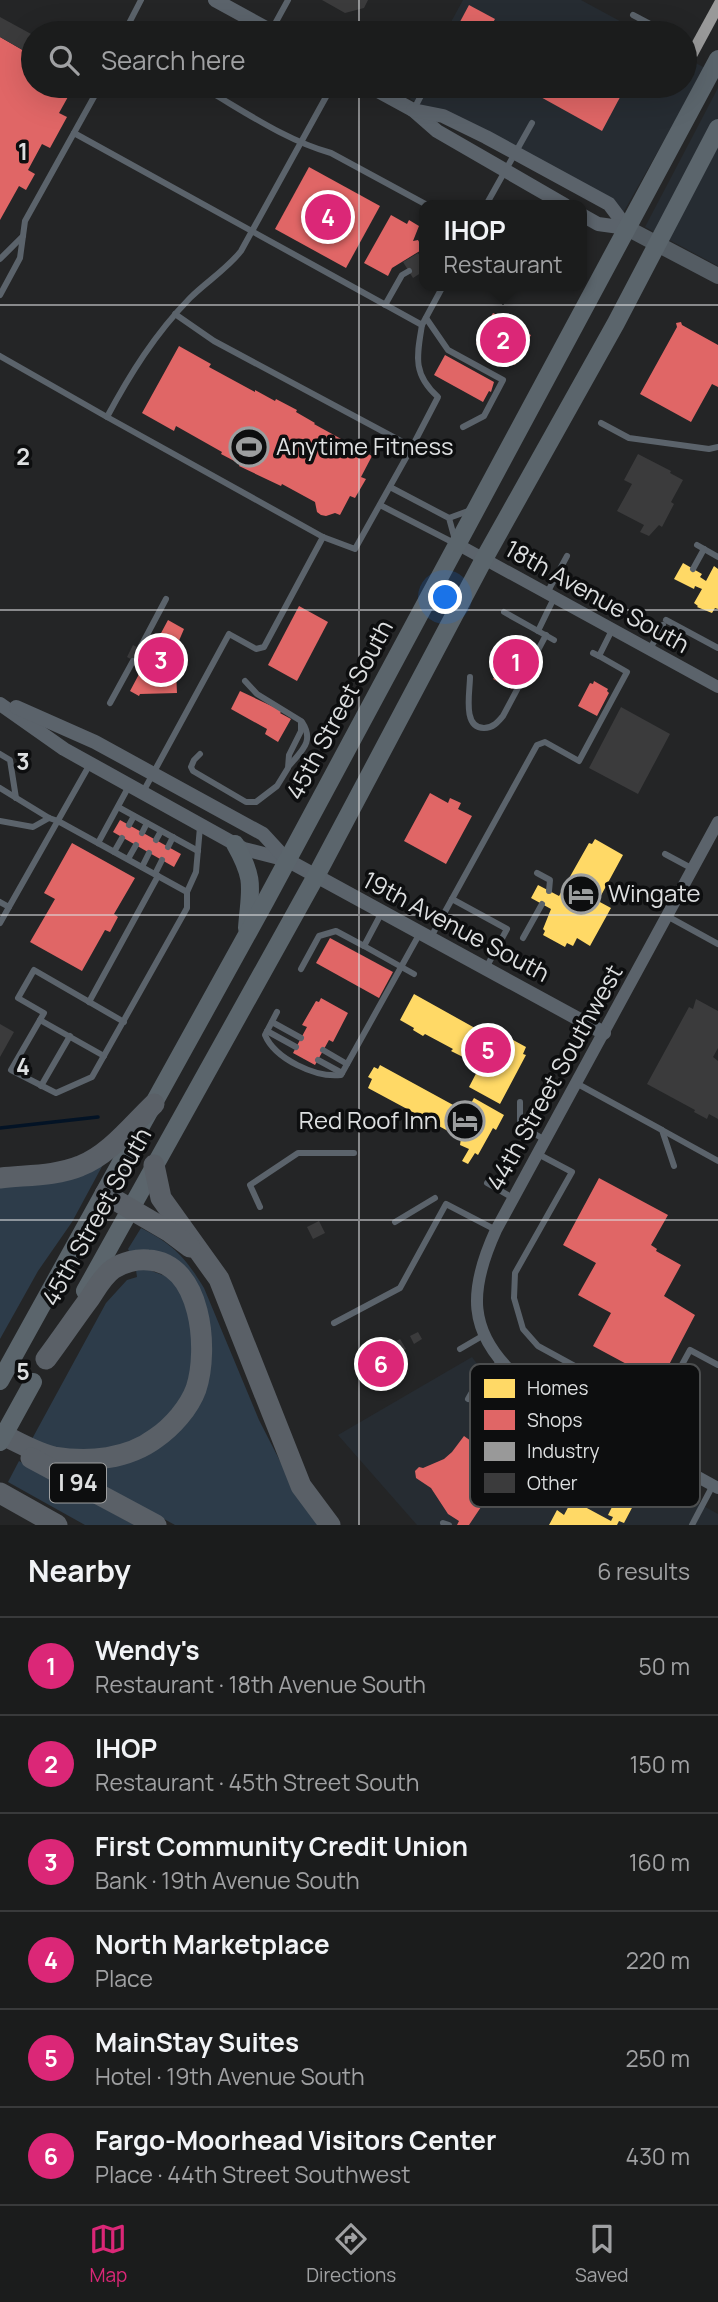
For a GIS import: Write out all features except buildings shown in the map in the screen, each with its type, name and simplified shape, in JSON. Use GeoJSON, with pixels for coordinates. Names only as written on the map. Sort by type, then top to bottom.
{"type":"FeatureCollection","features":[{"type":"Feature","properties":{"kind":"highway"},"geometry":{"type":"LineString","coordinates":[[0,1178],[79,1167],[98,1157],[155,1104]]}},
{"type":"Feature","properties":{"kind":"highway"},"geometry":{"type":"LineString","coordinates":[[154,1166],[161,1198],[210,1265],[225,1292],[301,1486],[330,1525]]}},
{"type":"Feature","properties":{"kind":"highway"},"geometry":{"type":"LineString","coordinates":[[105,1194],[170,1231],[203,1257]]}},
{"type":"Feature","properties":{"kind":"highway"},"geometry":{"type":"LineString","coordinates":[[0,1434],[53,1457],[104,1459],[149,1444],[173,1423],[195,1392],[203,1342],[197,1308],[177,1273],[165,1264],[153,1260],[127,1263],[112,1270],[100,1284],[46,1359]]}},
{"type":"Feature","properties":{"kind":"highway","name":"I 94"},"geometry":{"type":"LineString","coordinates":[[0,1442],[156,1525]]}},
{"type":"Feature","properties":{"kind":"highway","name":"I 94"},"geometry":{"type":"LineString","coordinates":[[0,1493],[58,1525]]}},
{"type":"Feature","properties":{"kind":"main road","name":"45th Street South"},"geometry":{"type":"LineString","coordinates":[[4,1374],[247,935],[718,59]]}},
{"type":"Feature","properties":{"kind":"main road","name":"45th Street South"},"geometry":{"type":"LineString","coordinates":[[0,1442],[316,876],[718,128]]}},
{"type":"Feature","properties":{"kind":"main road"},"geometry":{"type":"LineString","coordinates":[[627,228],[718,276]]}},
{"type":"Feature","properties":{"kind":"main road"},"geometry":{"type":"LineString","coordinates":[[235,844],[252,883],[247,935]]}},
{"type":"Feature","properties":{"kind":"street"},"geometry":{"type":"LineString","coordinates":[[215,0],[253,21]]}},
{"type":"Feature","properties":{"kind":"street"},"geometry":{"type":"LineString","coordinates":[[391,98],[443,128],[495,153],[503,156],[516,154],[609,204],[627,228]]}},
{"type":"Feature","properties":{"kind":"street"},"geometry":{"type":"LineString","coordinates":[[413,110],[437,131],[556,200]]}},
{"type":"Feature","properties":{"kind":"street"},"geometry":{"type":"LineString","coordinates":[[587,218],[598,224],[627,228]]}},
{"type":"Feature","properties":{"kind":"street","name":"18th Avenue South"},"geometry":{"type":"LineString","coordinates":[[457,544],[718,687]]}},
{"type":"Feature","properties":{"kind":"street","name":"19th Avenue South"},"geometry":{"type":"LineString","coordinates":[[0,702],[95,742],[153,773],[263,834],[287,860]]}},
{"type":"Feature","properties":{"kind":"street","name":"19th Avenue South"},"geometry":{"type":"LineString","coordinates":[[0,702],[64,749],[136,790],[244,849],[287,860],[604,1033]]}},
{"type":"Feature","properties":{"kind":"street","name":"44th Street Southwest"},"geometry":{"type":"LineString","coordinates":[[499,1362],[484,1335],[477,1310],[477,1279],[482,1260],[718,822]]}},
{"type":"Feature","properties":{"kind":"lane"},"geometry":{"type":"LineString","coordinates":[[130,21],[141,0]]}},
{"type":"Feature","properties":{"kind":"lane"},"geometry":{"type":"LineString","coordinates":[[278,21],[288,0]]}},
{"type":"Feature","properties":{"kind":"lane"},"geometry":{"type":"LineString","coordinates":[[633,15],[644,21]]}},
{"type":"Feature","properties":{"kind":"lane"},"geometry":{"type":"LineString","coordinates":[[0,295],[20,258],[25,221],[93,98]]}},
{"type":"Feature","properties":{"kind":"lane"},"geometry":{"type":"LineString","coordinates":[[222,98],[419,201]]}},
{"type":"Feature","properties":{"kind":"lane"},"geometry":{"type":"LineString","coordinates":[[107,417],[153,340],[208,281],[234,260],[325,98]]}},
{"type":"Feature","properties":{"kind":"lane"},"geometry":{"type":"LineString","coordinates":[[413,110],[420,98]]}},
{"type":"Feature","properties":{"kind":"lane"},"geometry":{"type":"LineString","coordinates":[[489,200],[532,123]]}},
{"type":"Feature","properties":{"kind":"lane"},"geometry":{"type":"LineString","coordinates":[[74,133],[385,305],[424,321],[448,351],[503,380],[484,416],[463,427]]}},
{"type":"Feature","properties":{"kind":"lane"},"geometry":{"type":"LineString","coordinates":[[0,258],[23,236]]}},
{"type":"Feature","properties":{"kind":"lane"},"geometry":{"type":"LineString","coordinates":[[385,305],[402,275],[409,271]]}},
{"type":"Feature","properties":{"kind":"lane"},"geometry":{"type":"LineString","coordinates":[[0,355],[323,537],[355,549],[438,397],[429,389],[416,363],[424,321],[440,291]]}},
{"type":"Feature","properties":{"kind":"lane"},"geometry":{"type":"LineString","coordinates":[[175,314],[214,341],[412,447]]}},
{"type":"Feature","properties":{"kind":"lane"},"geometry":{"type":"LineString","coordinates":[[601,423],[629,438],[709,449],[718,447]]}},
{"type":"Feature","properties":{"kind":"lane"},"geometry":{"type":"LineString","coordinates":[[390,487],[449,518],[457,544]]}},
{"type":"Feature","properties":{"kind":"lane"},"geometry":{"type":"LineString","coordinates":[[380,505],[457,544]]}},
{"type":"Feature","properties":{"kind":"lane"},"geometry":{"type":"LineString","coordinates":[[449,518],[477,508]]}},
{"type":"Feature","properties":{"kind":"lane"},"geometry":{"type":"LineString","coordinates":[[98,843],[118,807],[153,773],[229,634],[256,649],[264,647],[323,537]]}},
{"type":"Feature","properties":{"kind":"lane"},"geometry":{"type":"LineString","coordinates":[[696,545],[718,557]]}},
{"type":"Feature","properties":{"kind":"lane"},"geometry":{"type":"LineString","coordinates":[[693,569],[704,549]]}},
{"type":"Feature","properties":{"kind":"lane"},"geometry":{"type":"LineString","coordinates":[[538,631],[566,556]]}},
{"type":"Feature","properties":{"kind":"lane"},"geometry":{"type":"LineString","coordinates":[[139,648],[166,599]]}},
{"type":"Feature","properties":{"kind":"lane"},"geometry":{"type":"LineString","coordinates":[[503,612],[554,640]]}},
{"type":"Feature","properties":{"kind":"lane"},"geometry":{"type":"LineString","coordinates":[[650,649],[664,622],[718,648]]}},
{"type":"Feature","properties":{"kind":"lane"},"geometry":{"type":"LineString","coordinates":[[277,1012],[265,1035],[269,1045],[313,1073],[328,1076],[342,1073],[401,967],[452,899],[537,745],[545,742],[579,761],[627,672],[596,655],[612,629]]}},
{"type":"Feature","properties":{"kind":"lane"},"geometry":{"type":"LineString","coordinates":[[470,677],[469,718],[480,728],[492,726],[503,716],[546,635]]}},
{"type":"Feature","properties":{"kind":"lane"},"geometry":{"type":"LineString","coordinates":[[110,703],[133,660]]}},
{"type":"Feature","properties":{"kind":"lane"},"geometry":{"type":"LineString","coordinates":[[200,754],[191,767],[193,771],[246,802],[257,802],[271,793],[288,768],[289,755],[302,731],[301,721],[257,694],[245,681]]}},
{"type":"Feature","properties":{"kind":"lane"},"geometry":{"type":"LineString","coordinates":[[0,754],[10,760],[16,797]]}},
{"type":"Feature","properties":{"kind":"lane"},"geometry":{"type":"LineString","coordinates":[[0,923],[90,764]]}},
{"type":"Feature","properties":{"kind":"lane"},"geometry":{"type":"LineString","coordinates":[[0,788],[49,818],[187,892]]}},
{"type":"Feature","properties":{"kind":"lane"},"geometry":{"type":"LineString","coordinates":[[118,807],[198,851]]}},
{"type":"Feature","properties":{"kind":"lane"},"geometry":{"type":"LineString","coordinates":[[129,825],[134,816]]}},
{"type":"Feature","properties":{"kind":"lane"},"geometry":{"type":"LineString","coordinates":[[0,821],[33,827],[49,818]]}},
{"type":"Feature","properties":{"kind":"lane"},"geometry":{"type":"LineString","coordinates":[[142,833],[147,823]]}},
{"type":"Feature","properties":{"kind":"lane"},"geometry":{"type":"LineString","coordinates":[[124,1022],[34,970],[18,998],[44,1013],[11,1070],[56,1093],[92,1077],[124,1022],[187,908],[187,892],[196,872],[200,825]]}},
{"type":"Feature","properties":{"kind":"lane"},"geometry":{"type":"LineString","coordinates":[[156,840],[161,831]]}},
{"type":"Feature","properties":{"kind":"lane"},"geometry":{"type":"LineString","coordinates":[[168,847],[173,837]]}},
{"type":"Feature","properties":{"kind":"lane"},"geometry":{"type":"LineString","coordinates":[[114,852],[122,838]]}},
{"type":"Feature","properties":{"kind":"lane"},"geometry":{"type":"LineString","coordinates":[[128,859],[136,845]]}},
{"type":"Feature","properties":{"kind":"lane"},"geometry":{"type":"LineString","coordinates":[[142,867],[149,853]]}},
{"type":"Feature","properties":{"kind":"lane"},"geometry":{"type":"LineString","coordinates":[[665,854],[693,869]]}},
{"type":"Feature","properties":{"kind":"lane"},"geometry":{"type":"LineString","coordinates":[[89,1002],[162,860]]}},
{"type":"Feature","properties":{"kind":"lane"},"geometry":{"type":"LineString","coordinates":[[537,873],[550,880],[549,891]]}},
{"type":"Feature","properties":{"kind":"lane"},"geometry":{"type":"LineString","coordinates":[[452,899],[507,929],[486,968]]}},
{"type":"Feature","properties":{"kind":"lane"},"geometry":{"type":"LineString","coordinates":[[0,902],[9,907]]}},
{"type":"Feature","properties":{"kind":"lane"},"geometry":{"type":"LineString","coordinates":[[523,938],[542,904]]}},
{"type":"Feature","properties":{"kind":"lane"},"geometry":{"type":"LineString","coordinates":[[364,946],[382,912]]}},
{"type":"Feature","properties":{"kind":"lane"},"geometry":{"type":"LineString","coordinates":[[666,916],[718,944]]}},
{"type":"Feature","properties":{"kind":"lane"},"geometry":{"type":"LineString","coordinates":[[301,969],[319,936],[336,931],[414,974]]}},
{"type":"Feature","properties":{"kind":"lane"},"geometry":{"type":"LineString","coordinates":[[40,1020],[104,1056]]}},
{"type":"Feature","properties":{"kind":"lane"},"geometry":{"type":"LineString","coordinates":[[272,1022],[301,1038]]}},
{"type":"Feature","properties":{"kind":"lane"},"geometry":{"type":"LineString","coordinates":[[267,1031],[296,1047]]}},
{"type":"Feature","properties":{"kind":"lane"},"geometry":{"type":"LineString","coordinates":[[41,1086],[70,1037]]}},
{"type":"Feature","properties":{"kind":"lane"},"geometry":{"type":"LineString","coordinates":[[323,1050],[347,1064]]}},
{"type":"Feature","properties":{"kind":"lane"},"geometry":{"type":"LineString","coordinates":[[318,1060],[342,1073]]}},
{"type":"Feature","properties":{"kind":"lane"},"geometry":{"type":"LineString","coordinates":[[576,1083],[718,1161]]}},
{"type":"Feature","properties":{"kind":"lane"},"geometry":{"type":"LineString","coordinates":[[520,1102],[520,1125],[545,1140]]}},
{"type":"Feature","properties":{"kind":"lane"},"geometry":{"type":"LineString","coordinates":[[663,1130],[674,1166]]}},
{"type":"Feature","properties":{"kind":"lane"},"geometry":{"type":"LineString","coordinates":[[260,1207],[250,1185],[298,1153],[354,1153]]}},
{"type":"Feature","properties":{"kind":"lane"},"geometry":{"type":"LineString","coordinates":[[538,1154],[572,1172],[516,1273],[514,1298],[523,1329],[538,1346],[571,1364]]}},
{"type":"Feature","properties":{"kind":"lane"},"geometry":{"type":"LineString","coordinates":[[487,1183],[514,1198]]}},
{"type":"Feature","properties":{"kind":"lane"},"geometry":{"type":"LineString","coordinates":[[395,1222],[435,1198]]}},
{"type":"Feature","properties":{"kind":"lane"},"geometry":{"type":"LineString","coordinates":[[334,1323],[400,1288],[446,1204],[496,1230]]}},
{"type":"Feature","properties":{"kind":"lane"},"geometry":{"type":"LineString","coordinates":[[460,1349],[484,1335]]}},
{"type":"Feature","properties":{"kind":"lane"},"geometry":{"type":"LineString","coordinates":[[682,1364],[690,1350],[718,1365]]}},
{"type":"Feature","properties":{"kind":"lane"},"geometry":{"type":"LineString","coordinates":[[468,1399],[470,1396]]}},
{"type":"Feature","properties":{"kind":"lane"},"geometry":{"type":"LineString","coordinates":[[692,1525],[715,1486]]}},
{"type":"Feature","properties":{"kind":"shaded area"},"geometry":{"type":"Polygon","coordinates":[[[463,0],[581,0],[620,21],[452,21],[463,0]]]}},
{"type":"Feature","properties":{"kind":"shaded area"},"geometry":{"type":"Polygon","coordinates":[[[697,64],[705,68],[697,82],[697,64]]]}},
{"type":"Feature","properties":{"kind":"shaded area"},"geometry":{"type":"Polygon","coordinates":[[[718,88],[718,266],[645,227],[718,88]]]}},
{"type":"Feature","properties":{"kind":"shaded area"},"geometry":{"type":"Polygon","coordinates":[[[411,98],[688,98],[623,213],[411,98]]]}},
{"type":"Feature","properties":{"kind":"shaded area"},"geometry":{"type":"Polygon","coordinates":[[[106,1159],[72,1222],[38,1271],[0,1339],[0,1183],[106,1159]]]}},
{"type":"Feature","properties":{"kind":"shaded area"},"geometry":{"type":"Polygon","coordinates":[[[141,1228],[178,1253],[204,1288],[259,1420],[281,1463],[320,1525],[175,1525],[85,1476],[87,1468],[190,1417],[200,1294],[131,1255],[128,1249],[141,1228]]]}},
{"type":"Feature","properties":{"kind":"shaded area"},"geometry":{"type":"Polygon","coordinates":[[[136,1270],[149,1270],[168,1277],[183,1293],[197,1349],[183,1399],[154,1433],[107,1452],[58,1449],[32,1439],[106,1303],[127,1280],[137,1277],[136,1270]]]}},
{"type":"Feature","properties":{"kind":"shaded area"},"geometry":{"type":"Polygon","coordinates":[[[472,1357],[477,1364],[470,1364],[470,1507],[700,1507],[700,1504],[718,1514],[718,1525],[417,1525],[338,1435],[472,1357]]]}},
{"type":"Feature","properties":{"kind":"shaded area"},"geometry":{"type":"Polygon","coordinates":[[[19,1461],[134,1525],[85,1525],[8,1482],[19,1461]]]}},
{"type":"Feature","properties":{"kind":"waterway"},"geometry":{"type":"LineString","coordinates":[[0,1128],[98,1117]]}},
{"type":"Feature","properties":{"kind":"place","name":"North Marketplace"},"geometry":{"type":"Point","coordinates":[328,217]}},
{"type":"Feature","properties":{"kind":"place","name":"IHOP"},"geometry":{"type":"Point","coordinates":[503,340]}},
{"type":"Feature","properties":{"kind":"place","name":"Anytime Fitness"},"geometry":{"type":"Point","coordinates":[249,447]}},
{"type":"Feature","properties":{"kind":"place","name":"First Community Credit Union"},"geometry":{"type":"Point","coordinates":[161,660]}},
{"type":"Feature","properties":{"kind":"place","name":"Wendy's"},"geometry":{"type":"Point","coordinates":[516,662]}},
{"type":"Feature","properties":{"kind":"place","name":"Wingate"},"geometry":{"type":"Point","coordinates":[581,894]}},
{"type":"Feature","properties":{"kind":"place","name":"MainStay Suites"},"geometry":{"type":"Point","coordinates":[488,1050]}},
{"type":"Feature","properties":{"kind":"place","name":"Red Roof Inn"},"geometry":{"type":"Point","coordinates":[465,1121]}},
{"type":"Feature","properties":{"kind":"place","name":"Fargo-Moorhead Visitors Center"},"geometry":{"type":"Point","coordinates":[381,1364]}}]}
